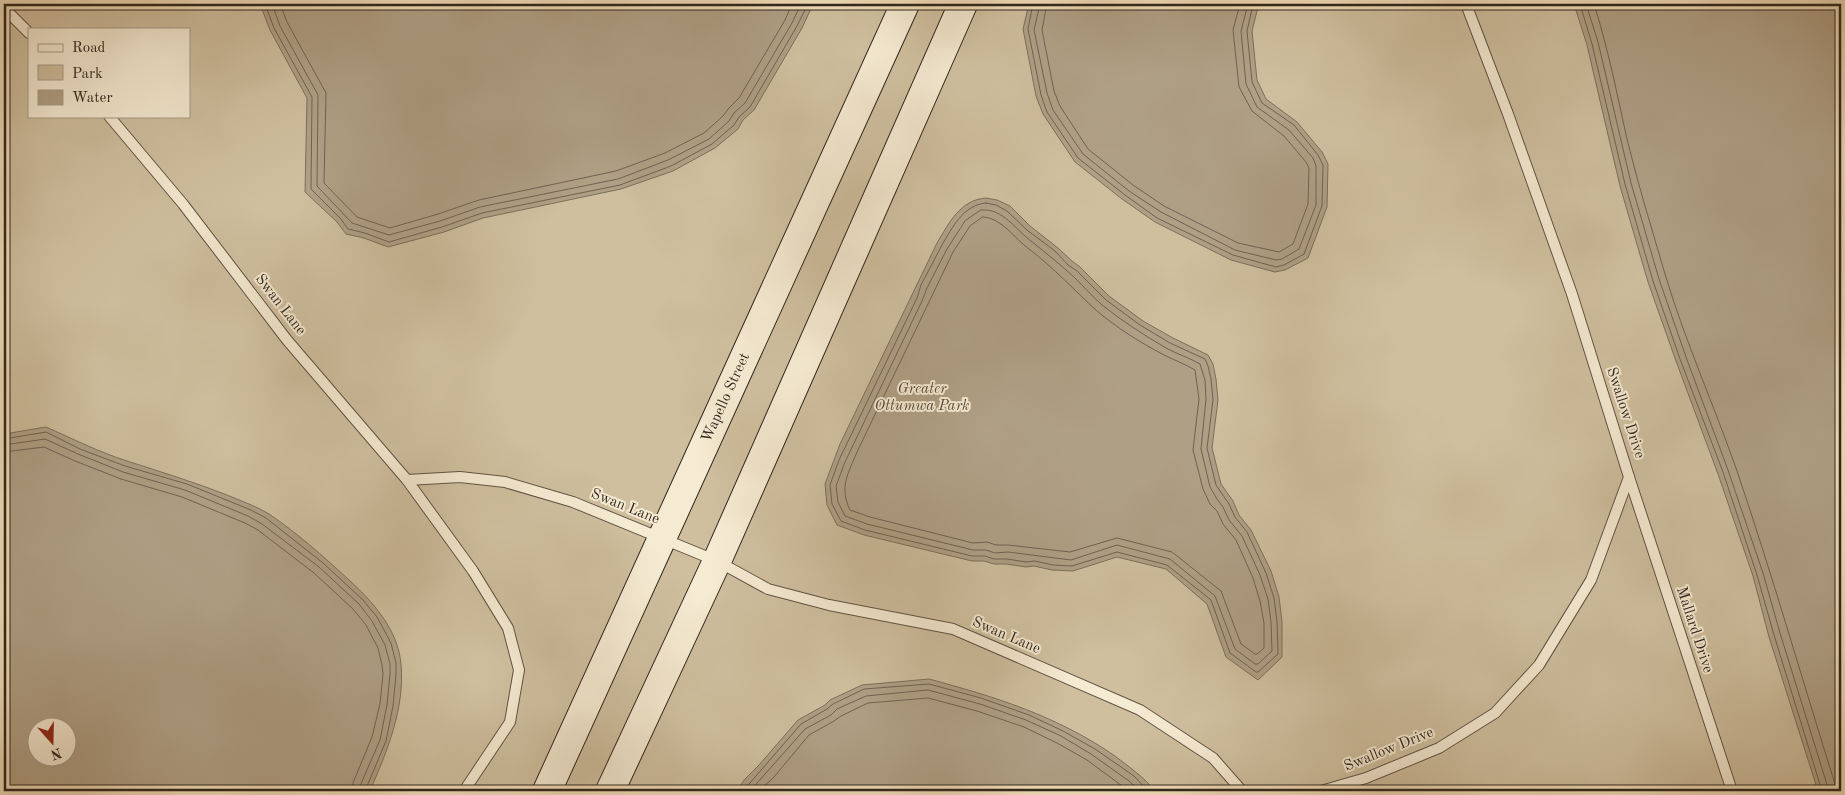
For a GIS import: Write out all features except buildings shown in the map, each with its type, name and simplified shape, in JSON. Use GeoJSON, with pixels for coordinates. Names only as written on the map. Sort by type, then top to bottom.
{"type":"FeatureCollection","features":[{"type":"Feature","properties":{"kind":"main road","name":"Wapello Street"},"geometry":{"type":"LineString","coordinates":[[547,791],[905,4]]}},
{"type":"Feature","properties":{"kind":"main road"},"geometry":{"type":"LineString","coordinates":[[610,791],[717,561],[964,4]]}},
{"type":"Feature","properties":{"kind":"lane","name":"Swallow Drive"},"geometry":{"type":"LineString","coordinates":[[1322,791],[1366,778],[1439,748],[1495,713],[1540,665],[1591,580],[1630,477],[1572,294],[1508,114],[1466,4]]}},
{"type":"Feature","properties":{"kind":"lane"},"geometry":{"type":"LineString","coordinates":[[4,8],[28,32]]}},
{"type":"Feature","properties":{"kind":"lane","name":"Swan Lane"},"geometry":{"type":"LineString","coordinates":[[111,118],[183,204],[287,340],[407,480],[460,477],[505,482],[573,502],[717,561],[768,589],[829,605],[954,630],[1140,710],[1212,758],[1242,791]]}},
{"type":"Feature","properties":{"kind":"lane","name":"Mallard Drive"},"geometry":{"type":"LineString","coordinates":[[1630,477],[1732,791]]}},
{"type":"Feature","properties":{"kind":"lane"},"geometry":{"type":"LineString","coordinates":[[407,480],[473,572],[508,628],[519,670],[510,722],[464,791]]}},
{"type":"Feature","properties":{"kind":"green space","name":"Greater Ottumwa Park"},"geometry":{"type":"Polygon","coordinates":[[[4,4],[1841,4],[1841,791],[4,791],[4,4]]]}},
{"type":"Feature","properties":{"kind":"water"},"geometry":{"type":"Polygon","coordinates":[[[260,4],[813,4],[802,28],[754,110],[743,120],[738,129],[715,148],[673,171],[621,189],[483,218],[444,232],[388,247],[364,238],[346,234],[337,222],[305,192],[307,98],[270,30],[260,4]]]}},
{"type":"Feature","properties":{"kind":"water"},"geometry":{"type":"Polygon","coordinates":[[[1029,4],[1265,4],[1257,11],[1252,31],[1257,80],[1266,99],[1297,122],[1322,152],[1328,164],[1327,207],[1308,258],[1285,270],[1275,272],[1231,260],[1155,222],[1075,162],[1043,114],[1036,96],[1023,29],[1029,4]]]}},
{"type":"Feature","properties":{"kind":"water"},"geometry":{"type":"Polygon","coordinates":[[[1574,4],[1841,4],[1841,791],[1818,791],[1769,637],[1753,576],[1648,282],[1620,186],[1587,45],[1574,4]]]}},
{"type":"Feature","properties":{"kind":"water"},"geometry":{"type":"Polygon","coordinates":[[[986,198],[997,200],[1010,206],[1030,226],[1080,267],[1109,296],[1143,321],[1208,355],[1213,364],[1216,379],[1218,400],[1212,448],[1221,484],[1233,501],[1239,515],[1251,530],[1271,571],[1279,597],[1282,622],[1282,657],[1258,680],[1226,657],[1207,604],[1166,569],[1117,557],[1073,571],[1052,570],[1034,566],[994,564],[984,561],[972,561],[864,535],[837,525],[827,505],[825,484],[840,444],[941,235],[962,208],[969,203],[986,198]]]}},
{"type":"Feature","properties":{"kind":"water"},"geometry":{"type":"Polygon","coordinates":[[[46,427],[106,454],[202,486],[254,506],[269,514],[300,537],[357,588],[375,606],[395,639],[401,664],[402,681],[400,697],[383,761],[370,791],[4,791],[4,434],[46,427]]]}},
{"type":"Feature","properties":{"kind":"water"},"geometry":{"type":"Polygon","coordinates":[[[929,679],[1025,709],[1071,730],[1115,756],[1155,791],[736,791],[798,720],[825,705],[830,700],[862,685],[929,679]]]}}]}
